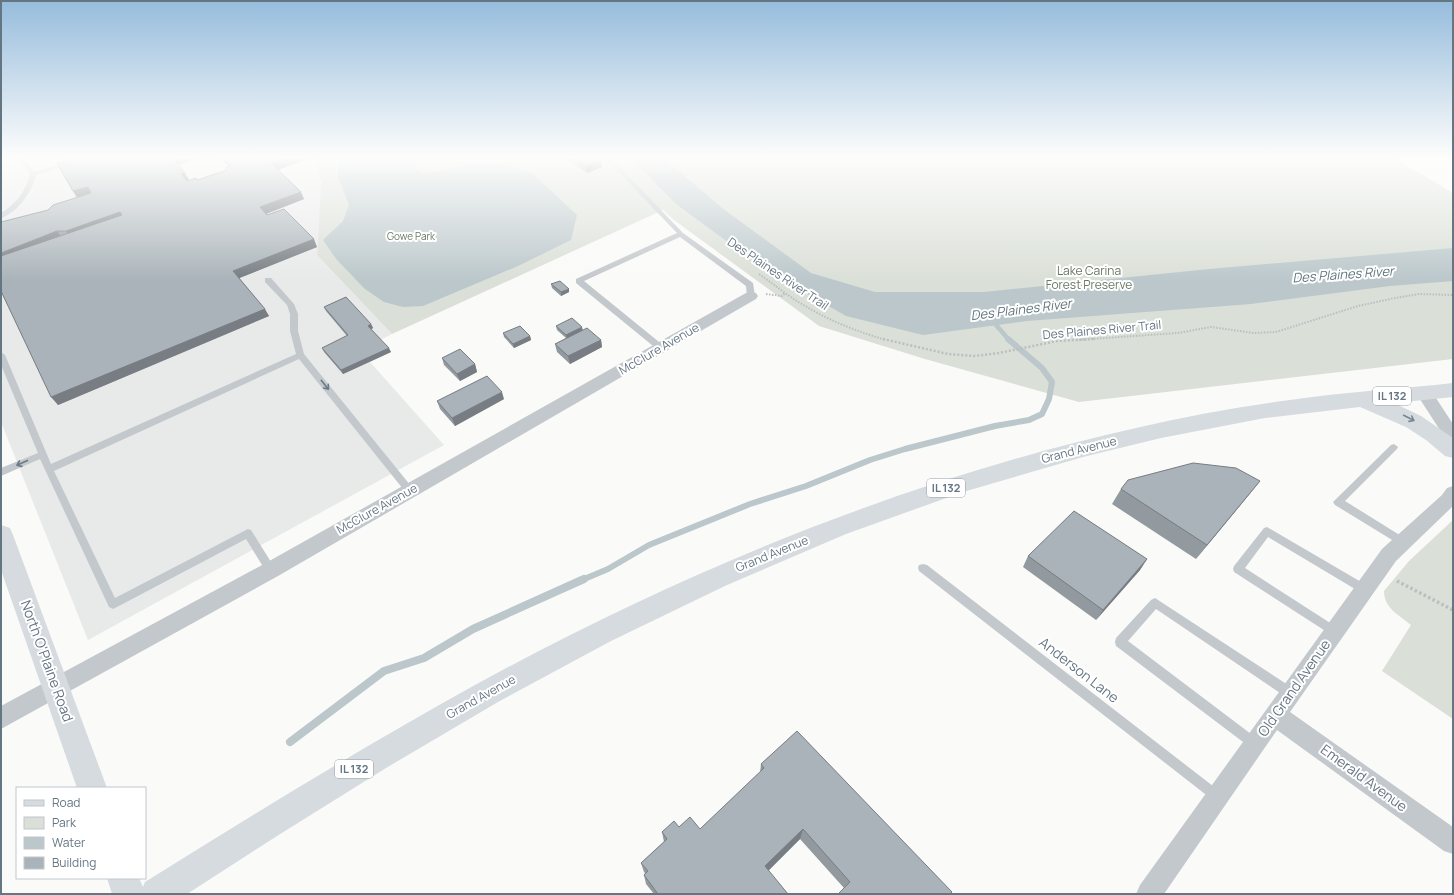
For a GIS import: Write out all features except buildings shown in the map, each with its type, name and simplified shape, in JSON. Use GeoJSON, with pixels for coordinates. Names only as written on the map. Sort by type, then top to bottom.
{"type":"FeatureCollection","features":[{"type":"Feature","properties":{"kind":"main road","name":"Grand Avenue"},"geometry":{"type":"LineString","coordinates":[[157,894],[345,774],[490,691],[646,611],[747,564],[813,537],[943,489],[1075,451],[1196,423],[1292,407],[1453,390]]}},
{"type":"Feature","properties":{"kind":"main road"},"geometry":{"type":"LineString","coordinates":[[1359,399],[1393,410],[1453,439]]}},
{"type":"Feature","properties":{"kind":"main road","name":"North O'Plaine Road"},"geometry":{"type":"LineString","coordinates":[[1,535],[92,787]]}},
{"type":"Feature","properties":{"kind":"main road"},"geometry":{"type":"LineString","coordinates":[[124,879],[129,894]]}},
{"type":"Feature","properties":{"kind":"street","name":"McClure Avenue"},"geometry":{"type":"LineString","coordinates":[[1,718],[271,570],[751,296]]}},
{"type":"Feature","properties":{"kind":"street"},"geometry":{"type":"LineString","coordinates":[[1424,393],[1453,439]]}},
{"type":"Feature","properties":{"kind":"street","name":"Old Grand Avenue"},"geometry":{"type":"LineString","coordinates":[[1149,894],[1389,555],[1448,500],[1453,493]]}},
{"type":"Feature","properties":{"kind":"street","name":"Emerald Avenue"},"geometry":{"type":"LineString","coordinates":[[1275,715],[1453,842]]}},
{"type":"Feature","properties":{"kind":"lane"},"geometry":{"type":"LineString","coordinates":[[1,215],[7,213],[22,198]]}},
{"type":"Feature","properties":{"kind":"lane"},"geometry":{"type":"LineString","coordinates":[[646,198],[681,234],[750,285],[751,296]]}},
{"type":"Feature","properties":{"kind":"lane"},"geometry":{"type":"LineString","coordinates":[[661,348],[579,281],[681,234]]}},
{"type":"Feature","properties":{"kind":"lane"},"geometry":{"type":"LineString","coordinates":[[268,280],[290,304],[294,314],[294,331],[300,355],[410,491]]}},
{"type":"Feature","properties":{"kind":"lane"},"geometry":{"type":"LineString","coordinates":[[1,354],[49,469],[113,604],[248,533],[271,570]]}},
{"type":"Feature","properties":{"kind":"lane"},"geometry":{"type":"LineString","coordinates":[[49,469],[300,355]]}},
{"type":"Feature","properties":{"kind":"lane"},"geometry":{"type":"LineString","coordinates":[[1394,446],[1338,502],[1402,542]]}},
{"type":"Feature","properties":{"kind":"lane"},"geometry":{"type":"LineString","coordinates":[[1,472],[43,454]]}},
{"type":"Feature","properties":{"kind":"lane"},"geometry":{"type":"LineString","coordinates":[[1334,631],[1238,569],[1267,531],[1364,589]]}},
{"type":"Feature","properties":{"kind":"lane","name":"Anderson Lane"},"geometry":{"type":"LineString","coordinates":[[923,568],[1218,797]]}},
{"type":"Feature","properties":{"kind":"lane"},"geometry":{"type":"LineString","coordinates":[[1255,744],[1120,642],[1155,603],[1290,694]]}},
{"type":"Feature","properties":{"kind":"path","name":"Des Plaines River Trail"},"geometry":{"type":"LineString","coordinates":[[755,271],[806,307],[829,319],[860,332],[889,341],[948,354],[974,356],[999,353],[1057,340],[1178,333],[1211,327],[1254,333],[1276,332],[1358,306],[1395,298],[1419,294],[1453,294]]}},
{"type":"Feature","properties":{"kind":"path"},"geometry":{"type":"LineString","coordinates":[[751,296],[758,292],[782,296],[785,293]]}},
{"type":"Feature","properties":{"kind":"path"},"geometry":{"type":"LineString","coordinates":[[1397,581],[1453,610]]}},
{"type":"Feature","properties":{"kind":"shaded area"},"geometry":{"type":"Polygon","coordinates":[[[1,198],[320,198],[317,255],[392,334],[380,340],[391,352],[370,362],[444,445],[88,640],[1,422],[1,198]]]}},
{"type":"Feature","properties":{"kind":"green space","name":"Lake Carina Forest Preserve"},"geometry":{"type":"Polygon","coordinates":[[[320,198],[1453,198],[1453,359],[1079,402],[925,359],[819,326],[674,220],[663,210],[392,334],[317,255],[320,198]]]}},
{"type":"Feature","properties":{"kind":"green space"},"geometry":{"type":"Polygon","coordinates":[[[1453,520],[1453,719],[1382,671],[1411,625],[1389,607],[1384,591],[1409,561],[1453,520]]]}},
{"type":"Feature","properties":{"kind":"water"},"geometry":{"type":"Polygon","coordinates":[[[346,198],[559,198],[577,215],[571,240],[518,266],[423,306],[403,307],[384,302],[365,289],[337,260],[323,240],[343,221],[349,205],[346,198]]]}},
{"type":"Feature","properties":{"kind":"water","name":"Des Plaines River"},"geometry":{"type":"Polygon","coordinates":[[[670,198],[710,198],[811,273],[875,292],[984,292],[1209,269],[1453,248],[1453,281],[1390,286],[1251,304],[1027,321],[923,335],[846,316],[766,270],[676,204],[670,198]]]}},
{"type":"Feature","properties":{"kind":"waterway","name":"Des Plaines River"},"geometry":{"type":"LineString","coordinates":[[991,319],[1009,339]]}},
{"type":"Feature","properties":{"kind":"waterway"},"geometry":{"type":"LineString","coordinates":[[582,580],[608,569],[649,545],[750,504],[806,486],[870,460],[905,449],[995,426],[1029,420],[1042,414],[1049,399],[1052,382],[1042,368],[1009,339]]}},
{"type":"Feature","properties":{"kind":"waterway"},"geometry":{"type":"LineString","coordinates":[[290,742],[384,671],[424,658],[473,629],[584,579]]}},
{"type":"Feature","properties":{"kind":"park label","name":"Gowe Park"},"geometry":{"type":"Point","coordinates":[411,236]}}]}
